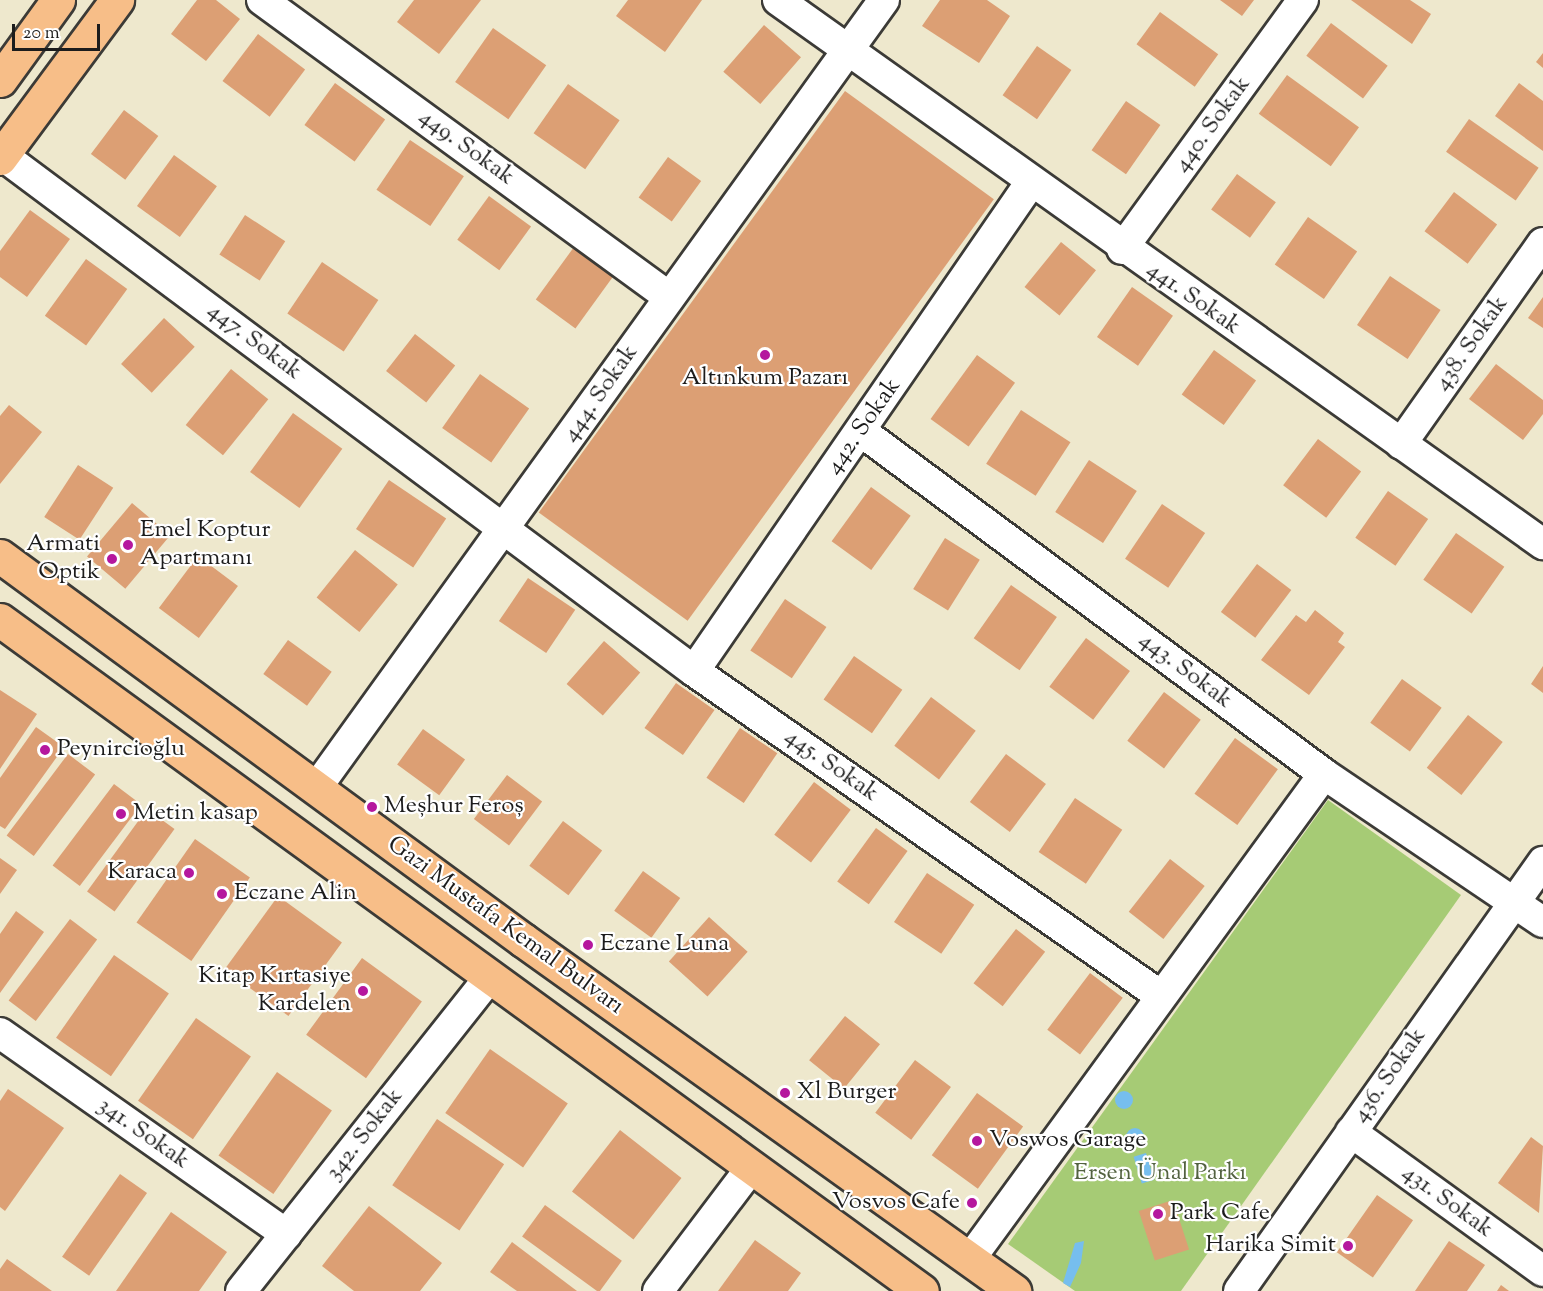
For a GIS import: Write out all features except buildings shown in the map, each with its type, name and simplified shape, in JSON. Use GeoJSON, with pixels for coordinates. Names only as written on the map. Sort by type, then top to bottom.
{"type":"FeatureCollection","features":[{"type":"Feature","properties":{"kind":"main road"},"geometry":{"type":"LineString","coordinates":[[0,80],[58,0]]}},
{"type":"Feature","properties":{"kind":"main road"},"geometry":{"type":"LineString","coordinates":[[1,157],[117,0]]}},
{"type":"Feature","properties":{"kind":"main road","name":"Gazi Mustafa Kemal Bulvarı"},"geometry":{"type":"LineString","coordinates":[[0,556],[1014,1291]]}},
{"type":"Feature","properties":{"kind":"main road","name":"Gazi Mustafa Kemal Bulvarı"},"geometry":{"type":"LineString","coordinates":[[0,620],[922,1291]]}},
{"type":"Feature","properties":{"kind":"street","name":"449. Sokak"},"geometry":{"type":"LineString","coordinates":[[262,0],[669,297]]}},
{"type":"Feature","properties":{"kind":"street","name":"441. Sokak"},"geometry":{"type":"LineString","coordinates":[[778,0],[1122,249],[1543,544]]}},
{"type":"Feature","properties":{"kind":"street","name":"444. Sokak"},"geometry":{"type":"LineString","coordinates":[[317,787],[506,528],[669,297],[884,0]]}},
{"type":"Feature","properties":{"kind":"street","name":"440. Sokak"},"geometry":{"type":"LineString","coordinates":[[1122,249],[1303,0]]}},
{"type":"Feature","properties":{"kind":"street","name":"447. Sokak"},"geometry":{"type":"LineString","coordinates":[[1,157],[506,528]]}},
{"type":"Feature","properties":{"kind":"street","name":"442. Sokak"},"geometry":{"type":"LineString","coordinates":[[694,671],[862,432],[1031,182]]}},
{"type":"Feature","properties":{"kind":"street","name":"438. Sokak"},"geometry":{"type":"LineString","coordinates":[[1401,444],[1543,243]]}},
{"type":"Feature","properties":{"kind":"street","name":"443. Sokak"},"geometry":{"type":"LineString","coordinates":[[862,432],[1324,774],[1543,922]]}},
{"type":"Feature","properties":{"kind":"street","name":"445. Sokak"},"geometry":{"type":"LineString","coordinates":[[506,528],[694,671],[1161,996]]}},
{"type":"Feature","properties":{"kind":"street"},"geometry":{"type":"LineString","coordinates":[[970,1259],[1324,774]]}},
{"type":"Feature","properties":{"kind":"street","name":"436. Sokak"},"geometry":{"type":"LineString","coordinates":[[1239,1291],[1543,862]]}},
{"type":"Feature","properties":{"kind":"street","name":"342. Sokak"},"geometry":{"type":"LineString","coordinates":[[241,1291],[489,978]]}},
{"type":"Feature","properties":{"kind":"street","name":"341. Sokak"},"geometry":{"type":"LineString","coordinates":[[0,1034],[286,1234]]}},
{"type":"Feature","properties":{"kind":"street","name":"431. Sokak"},"geometry":{"type":"LineString","coordinates":[[1351,1132],[1543,1271]]}},
{"type":"Feature","properties":{"kind":"street"},"geometry":{"type":"LineString","coordinates":[[658,1291],[751,1168]]}},
{"type":"Feature","properties":{"kind":"green space","name":"Ersen Ünal Parkı"},"geometry":{"type":"Polygon","coordinates":[[[1328,800],[1461,895],[1181,1291],[1075,1291],[1008,1244],[1328,800]]]}},
{"type":"Feature","properties":{"kind":"water"},"geometry":{"type":"Polygon","coordinates":[[[1120,1091],[1128,1091],[1133,1096],[1131,1107],[1120,1109],[1115,1104],[1115,1096],[1120,1091]]]}},
{"type":"Feature","properties":{"kind":"water"},"geometry":{"type":"Polygon","coordinates":[[[1131,1128],[1139,1128],[1144,1133],[1142,1144],[1131,1146],[1126,1141],[1126,1133],[1131,1128]]]}},
{"type":"Feature","properties":{"kind":"water"},"geometry":{"type":"Polygon","coordinates":[[[1146,1153],[1154,1180],[1142,1184],[1134,1157],[1146,1153]]]}},
{"type":"Feature","properties":{"kind":"water"},"geometry":{"type":"Polygon","coordinates":[[[1084,1241],[1081,1263],[1070,1287],[1063,1283],[1075,1243],[1084,1241]]]}},
{"type":"Feature","properties":{"kind":"place","name":"Altınkum Pazarı"},"geometry":{"type":"Point","coordinates":[765,355]}},
{"type":"Feature","properties":{"kind":"place","name":"Emel Koptur Apartmanı"},"geometry":{"type":"Point","coordinates":[128,545]}},
{"type":"Feature","properties":{"kind":"place","name":"Armati Optik"},"geometry":{"type":"Point","coordinates":[112,559]}},
{"type":"Feature","properties":{"kind":"place","name":"Peynircioğlu"},"geometry":{"type":"Point","coordinates":[45,750]}},
{"type":"Feature","properties":{"kind":"place","name":"Meşhur Feroş"},"geometry":{"type":"Point","coordinates":[372,807]}},
{"type":"Feature","properties":{"kind":"place","name":"Metin kasap"},"geometry":{"type":"Point","coordinates":[121,814]}},
{"type":"Feature","properties":{"kind":"place","name":"Karaca"},"geometry":{"type":"Point","coordinates":[189,873]}},
{"type":"Feature","properties":{"kind":"place","name":"Eczane Alin"},"geometry":{"type":"Point","coordinates":[222,894]}},
{"type":"Feature","properties":{"kind":"place","name":"Eczane Luna"},"geometry":{"type":"Point","coordinates":[588,945]}},
{"type":"Feature","properties":{"kind":"place","name":"Kitap Kırtasiye Kardelen"},"geometry":{"type":"Point","coordinates":[363,991]}},
{"type":"Feature","properties":{"kind":"place","name":"Xl Burger"},"geometry":{"type":"Point","coordinates":[785,1093]}},
{"type":"Feature","properties":{"kind":"place","name":"Voswos Garage"},"geometry":{"type":"Point","coordinates":[977,1141]}},
{"type":"Feature","properties":{"kind":"place","name":"Vosvos Cafe"},"geometry":{"type":"Point","coordinates":[972,1203]}},
{"type":"Feature","properties":{"kind":"place","name":"Park Cafe"},"geometry":{"type":"Point","coordinates":[1158,1214]}},
{"type":"Feature","properties":{"kind":"place","name":"Harika Simit"},"geometry":{"type":"Point","coordinates":[1348,1246]}}]}
